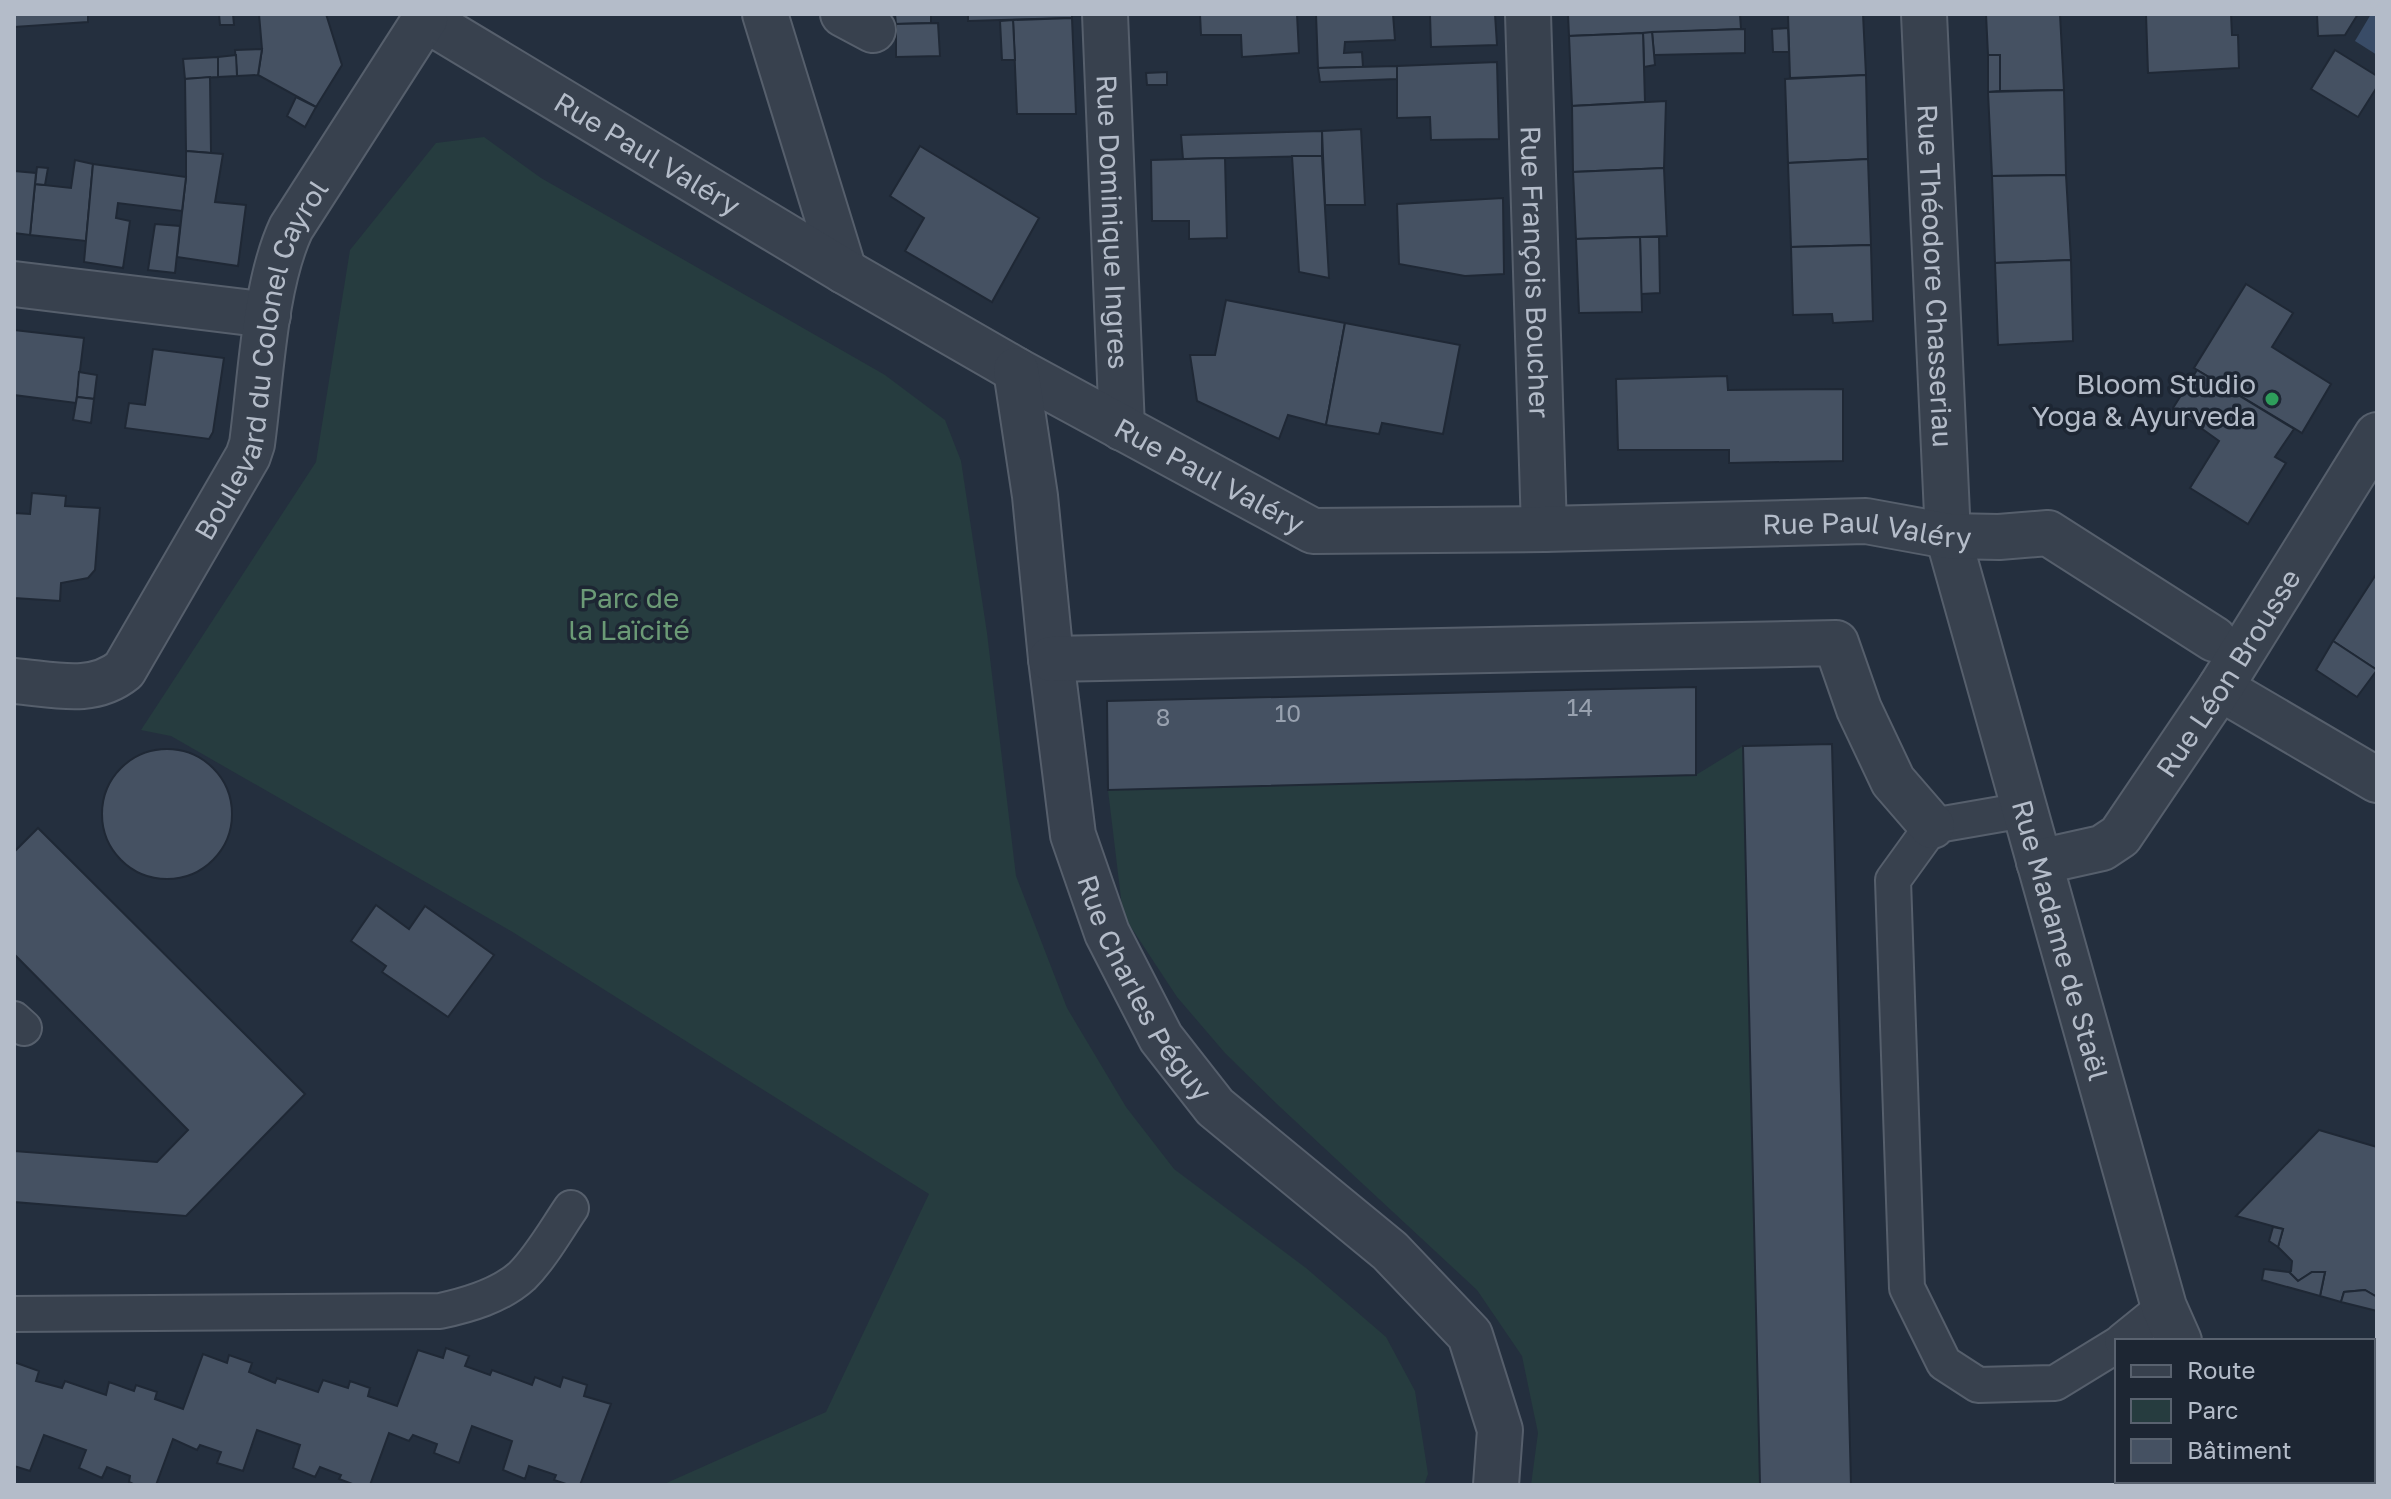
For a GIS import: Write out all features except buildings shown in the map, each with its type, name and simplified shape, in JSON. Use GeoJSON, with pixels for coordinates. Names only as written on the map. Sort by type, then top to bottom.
{"type":"FeatureCollection","features":[{"type":"Feature","properties":{"kind":"street"},"geometry":{"type":"LineString","coordinates":[[765,14],[844,271]]}},
{"type":"Feature","properties":{"kind":"street","name":"Rue Dominique Ingres"},"geometry":{"type":"LineString","coordinates":[[1105,14],[1122,428]]}},
{"type":"Feature","properties":{"kind":"street","name":"Rue François Boucher"},"geometry":{"type":"LineString","coordinates":[[1528,14],[1544,529]]}},
{"type":"Feature","properties":{"kind":"street","name":"Rue Théodore Chasseriau"},"geometry":{"type":"LineString","coordinates":[[1924,14],[1948,536]]}},
{"type":"Feature","properties":{"kind":"street","name":"Rue Paul Valéry"},"geometry":{"type":"LineString","coordinates":[[424,16],[844,271],[1016,370],[1313,531],[1866,521],[1948,536],[1999,537],[2048,533],[2214,639]]}},
{"type":"Feature","properties":{"kind":"street","name":"Boulevard du Colonel Cayrol"},"geometry":{"type":"LineString","coordinates":[[14,681],[98,686],[124,670],[241,469],[252,444],[268,315],[280,252],[291,228],[424,16]]}},
{"type":"Feature","properties":{"kind":"street"},"geometry":{"type":"LineString","coordinates":[[14,284],[268,315]]}},
{"type":"Feature","properties":{"kind":"street","name":"Rue Charles Péguy"},"geometry":{"type":"LineString","coordinates":[[1016,370],[1035,496],[1073,835],[1107,933],[1161,1038],[1215,1107],[1390,1251],[1470,1335],[1500,1430],[1496,1485]]}},
{"type":"Feature","properties":{"kind":"street","name":"Rue Léon Brousse"},"geometry":{"type":"LineString","coordinates":[[2039,862],[2102,848],[2120,836],[2220,688],[2377,435]]}},
{"type":"Feature","properties":{"kind":"street","name":"Rue Madame de Staël"},"geometry":{"type":"LineString","coordinates":[[1948,536],[2171,1324]]}},
{"type":"Feature","properties":{"kind":"street"},"geometry":{"type":"LineString","coordinates":[[1051,659],[1836,643],[1859,709],[1893,781],[1932,826]]}},
{"type":"Feature","properties":{"kind":"street"},"geometry":{"type":"LineString","coordinates":[[2220,688],[2377,780]]}},
{"type":"Feature","properties":{"kind":"lane"},"geometry":{"type":"LineString","coordinates":[[2024,810],[1932,826],[1893,880],[1907,1288],[1944,1363],[1978,1385],[2055,1383],[2115,1346]]}},
{"type":"Feature","properties":{"kind":"lane"},"geometry":{"type":"LineString","coordinates":[[14,1314],[440,1311],[469,1304],[502,1289],[522,1275],[571,1208]]}},
{"type":"Feature","properties":{"kind":"lane"},"geometry":{"type":"LineString","coordinates":[[2128,1339],[2171,1324]]}},
{"type":"Feature","properties":{"kind":"green space","name":"Parc de la Laïcité"},"geometry":{"type":"Polygon","coordinates":[[[484,137],[541,178],[885,375],[945,420],[961,461],[987,633],[1016,876],[1067,1008],[1126,1107],[1174,1169],[1306,1268],[1386,1337],[1415,1391],[1428,1474],[1424,1485],[662,1485],[826,1412],[929,1194],[511,931],[171,736],[141,730],[316,462],[350,250],[436,143],[484,137]]]}},
{"type":"Feature","properties":{"kind":"green space"},"geometry":{"type":"Polygon","coordinates":[[[1743,746],[1760,1485],[1531,1485],[1538,1433],[1522,1356],[1477,1290],[1279,1106],[1225,1053],[1177,997],[1123,915],[1108,790],[1696,775],[1743,746]]]}},
{"type":"Feature","properties":{"kind":"water"},"geometry":{"type":"Polygon","coordinates":[[[2371,14],[2377,14],[2377,55],[2355,41],[2371,14]]]}},
{"type":"Feature","properties":{"kind":"place","name":"Bloom Studio Yoga & Ayurveda"},"geometry":{"type":"Point","coordinates":[2272,399]}}]}
